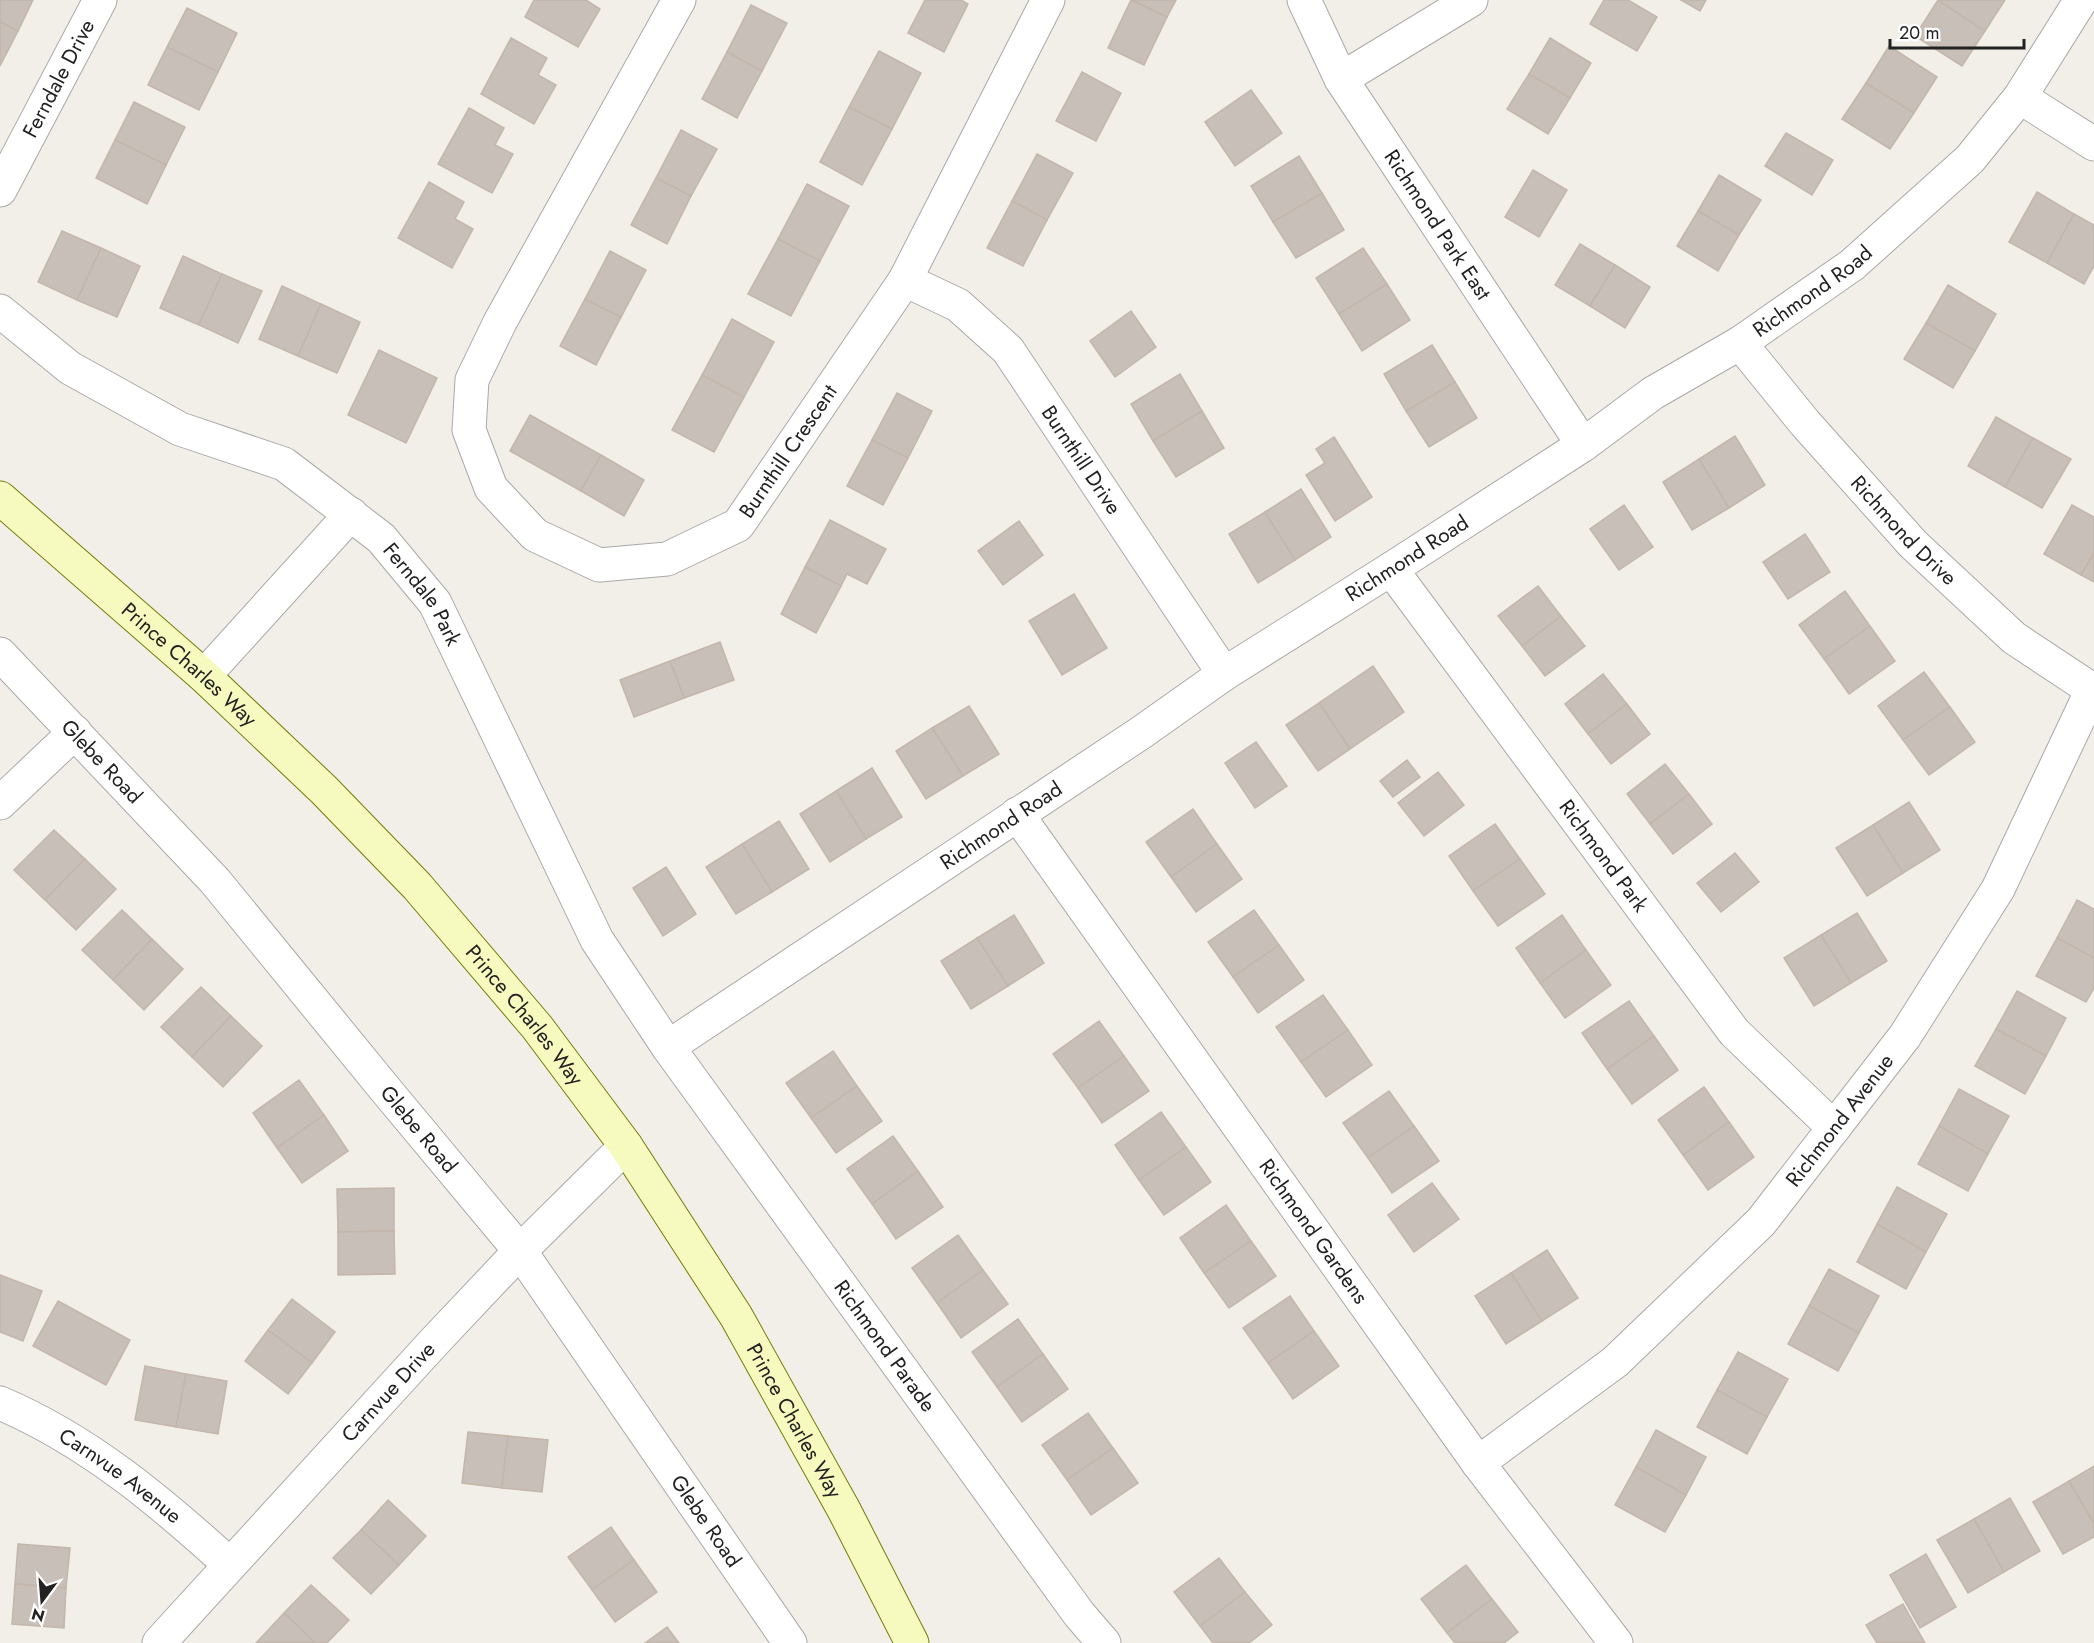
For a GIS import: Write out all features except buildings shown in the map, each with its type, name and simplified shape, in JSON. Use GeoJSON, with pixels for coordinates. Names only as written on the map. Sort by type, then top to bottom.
{"type":"FeatureCollection","features":[{"type":"Feature","properties":{"kind":"street","name":"Ferndale Drive"},"geometry":{"type":"LineString","coordinates":[[0,190],[100,0]]}},
{"type":"Feature","properties":{"kind":"street","name":"Burnthill Crescent"},"geometry":{"type":"LineString","coordinates":[[679,0],[500,322],[472,380],[469,430],[491,488],[535,535],[599,565],[667,559],[738,525],[905,280],[1048,0]]}},
{"type":"Feature","properties":{"kind":"street","name":"Richmond Park East"},"geometry":{"type":"LineString","coordinates":[[1305,0],[1341,79],[1583,445]]}},
{"type":"Feature","properties":{"kind":"street"},"geometry":{"type":"LineString","coordinates":[[1341,79],[1471,0]]}},
{"type":"Feature","properties":{"kind":"street","name":"Richmond Road"},"geometry":{"type":"LineString","coordinates":[[668,1047],[1142,732],[1224,674],[1583,445],[1653,393],[1740,343],[1852,265],[1970,159],[2020,97],[2081,0]]}},
{"type":"Feature","properties":{"kind":"street"},"geometry":{"type":"LineString","coordinates":[[2020,97],[2094,144]]}},
{"type":"Feature","properties":{"kind":"street","name":"Burnthill Drive"},"geometry":{"type":"LineString","coordinates":[[905,280],[958,305],[1008,350],[1224,674]]}},
{"type":"Feature","properties":{"kind":"street","name":"Ferndale Park"},"geometry":{"type":"LineString","coordinates":[[0,311],[70,368],[180,429],[284,464],[381,538],[435,603],[597,940],[668,1047]]}},
{"type":"Feature","properties":{"kind":"street","name":"Richmond Drive"},"geometry":{"type":"LineString","coordinates":[[1740,343],[1805,423],[1913,544],[2014,638],[2093,690]]}},
{"type":"Feature","properties":{"kind":"street","name":"Prince Charles Way"},"geometry":{"type":"LineString","coordinates":[[0,498],[204,676],[324,790],[417,886],[537,1027],[626,1146],[736,1316],[844,1510],[912,1643]]}},
{"type":"Feature","properties":{"kind":"street"},"geometry":{"type":"LineString","coordinates":[[204,676],[351,514]]}},
{"type":"Feature","properties":{"kind":"street","name":"Richmond Park"},"geometry":{"type":"LineString","coordinates":[[1391,569],[1734,1032],[1834,1128]]}},
{"type":"Feature","properties":{"kind":"street","name":"Glebe Road"},"geometry":{"type":"LineString","coordinates":[[0,654],[215,881],[520,1251],[790,1643]]}},
{"type":"Feature","properties":{"kind":"street","name":"Richmond Avenue"},"geometry":{"type":"LineString","coordinates":[[1478,1463],[1615,1362],[1761,1222],[1905,1036],[1998,889],[2093,690]]}},
{"type":"Feature","properties":{"kind":"street"},"geometry":{"type":"LineString","coordinates":[[0,803],[75,732]]}},
{"type":"Feature","properties":{"kind":"street","name":"Richmond Gardens"},"geometry":{"type":"LineString","coordinates":[[1017,814],[1478,1463],[1616,1643]]}},
{"type":"Feature","properties":{"kind":"street","name":"Richmond Parade"},"geometry":{"type":"LineString","coordinates":[[668,1047],[1079,1614],[1104,1643]]}},
{"type":"Feature","properties":{"kind":"street","name":"Carnvue Drive"},"geometry":{"type":"LineString","coordinates":[[159,1643],[229,1564],[520,1251],[626,1146]]}},
{"type":"Feature","properties":{"kind":"street","name":"Carnvue Avenue"},"geometry":{"type":"LineString","coordinates":[[0,1403],[31,1417],[104,1461],[173,1513],[229,1564]]}}]}
